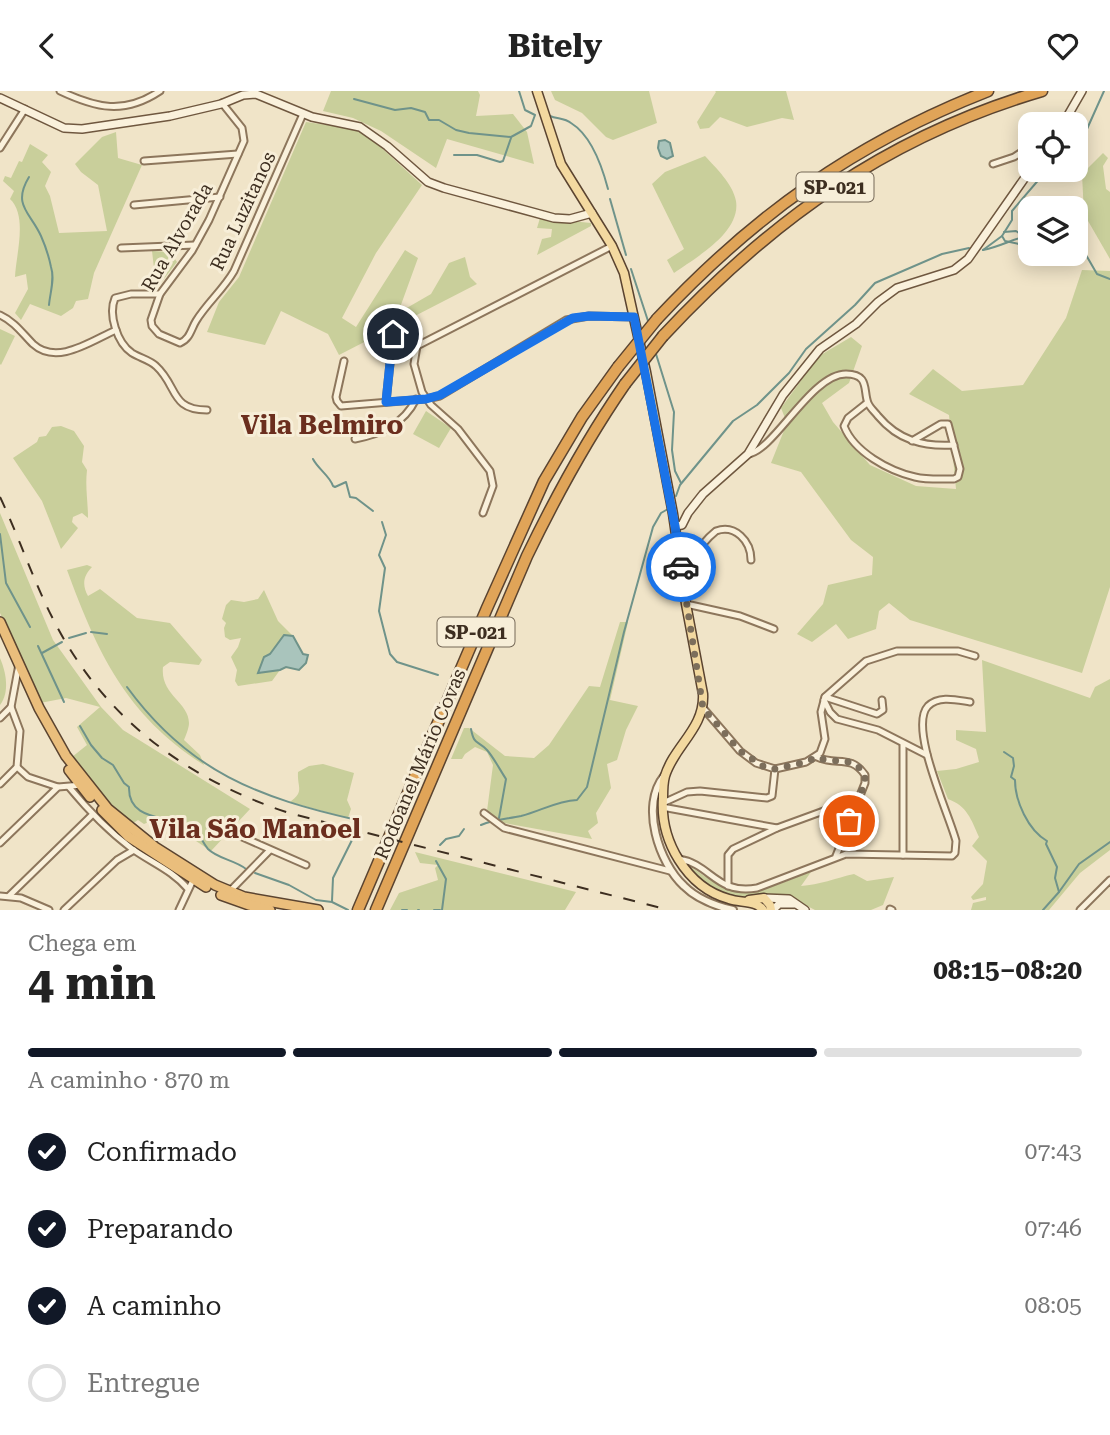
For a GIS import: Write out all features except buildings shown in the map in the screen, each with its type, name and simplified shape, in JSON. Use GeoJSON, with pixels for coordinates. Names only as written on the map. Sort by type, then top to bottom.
{"type":"FeatureCollection","features":[{"type":"Feature","properties":{"kind":"highway","name":"Rodoanel Mário Covas"},"geometry":{"type":"LineString","coordinates":[[358,910],[486,608],[544,481],[582,417],[618,367],[657,319],[735,241],[800,190],[888,136],[988,91]]}},
{"type":"Feature","properties":{"kind":"highway","name":"Rodoanel Mário Covas"},"geometry":{"type":"LineString","coordinates":[[376,910],[553,500],[592,432],[663,336],[697,300],[768,235],[862,169],[948,126],[1042,91]]}},
{"type":"Feature","properties":{"kind":"highway"},"geometry":{"type":"LineString","coordinates":[[0,622],[51,743],[83,785],[129,837],[227,895],[264,908],[318,910]]}},
{"type":"Feature","properties":{"kind":"highway"},"geometry":{"type":"LineString","coordinates":[[0,634],[18,668]]}},
{"type":"Feature","properties":{"kind":"main road"},"geometry":{"type":"LineString","coordinates":[[537,91],[561,164],[621,265],[673,514],[679,525],[678,541],[703,708],[699,720],[666,775],[662,805],[667,835],[678,859],[700,884],[734,906],[769,906],[783,903],[802,908]]}},
{"type":"Feature","properties":{"kind":"main road"},"geometry":{"type":"LineString","coordinates":[[1070,112],[1082,91]]}},
{"type":"Feature","properties":{"kind":"main road"},"geometry":{"type":"LineString","coordinates":[[0,98],[64,128],[82,129],[170,115],[222,103],[243,93],[255,92],[303,114],[360,127],[387,146],[428,182],[444,188],[554,218],[570,219],[592,213]]}},
{"type":"Feature","properties":{"kind":"main road"},"geometry":{"type":"LineString","coordinates":[[679,525],[715,482],[748,454],[783,395],[820,349],[856,324],[897,288],[962,265],[1022,182]]}},
{"type":"Feature","properties":{"kind":"main road"},"geometry":{"type":"LineString","coordinates":[[673,514],[688,513]]}},
{"type":"Feature","properties":{"kind":"main road"},"geometry":{"type":"LineString","coordinates":[[769,906],[789,899],[802,908]]}},
{"type":"Feature","properties":{"kind":"street"},"geometry":{"type":"LineString","coordinates":[[60,91],[89,104],[113,107],[140,101],[160,91]]}},
{"type":"Feature","properties":{"kind":"street","name":"Rua Alvorada"},"geometry":{"type":"LineString","coordinates":[[174,341],[159,334],[152,326],[151,320],[160,295],[195,245],[220,197],[244,141],[242,128],[222,103]]}},
{"type":"Feature","properties":{"kind":"street"},"geometry":{"type":"LineString","coordinates":[[0,148],[25,109]]}},
{"type":"Feature","properties":{"kind":"street","name":"Rua Luzitanos"},"geometry":{"type":"LineString","coordinates":[[174,341],[180,343],[186,340],[203,311],[227,284],[303,114]]}},
{"type":"Feature","properties":{"kind":"street"},"geometry":{"type":"LineString","coordinates":[[144,160],[238,153]]}},
{"type":"Feature","properties":{"kind":"street"},"geometry":{"type":"LineString","coordinates":[[993,164],[1018,154]]}},
{"type":"Feature","properties":{"kind":"street"},"geometry":{"type":"LineString","coordinates":[[134,205],[220,197]]}},
{"type":"Feature","properties":{"kind":"street"},"geometry":{"type":"LineString","coordinates":[[121,248],[195,245]]}},
{"type":"Feature","properties":{"kind":"street"},"geometry":{"type":"LineString","coordinates":[[483,513],[493,486],[490,471],[458,429],[426,399],[414,364],[417,346],[612,246]]}},
{"type":"Feature","properties":{"kind":"street"},"geometry":{"type":"LineString","coordinates":[[160,295],[131,294],[115,298],[113,305],[116,330],[127,349],[158,367],[184,406],[207,410]]}},
{"type":"Feature","properties":{"kind":"street"},"geometry":{"type":"LineString","coordinates":[[0,315],[16,325],[37,347],[53,354],[72,350],[116,330]]}},
{"type":"Feature","properties":{"kind":"street"},"geometry":{"type":"LineString","coordinates":[[344,361],[336,397],[341,406],[426,399],[440,395],[566,320],[589,316],[634,317]]}},
{"type":"Feature","properties":{"kind":"street"},"geometry":{"type":"LineString","coordinates":[[386,402],[393,334]]}},
{"type":"Feature","properties":{"kind":"street"},"geometry":{"type":"LineString","coordinates":[[748,454],[759,450],[797,408],[836,376],[847,374],[858,377],[867,388],[867,403],[888,428],[912,441],[931,445],[954,445]]}},
{"type":"Feature","properties":{"kind":"street"},"geometry":{"type":"LineString","coordinates":[[355,439],[396,424],[405,418],[416,399]]}},
{"type":"Feature","properties":{"kind":"street"},"geometry":{"type":"LineString","coordinates":[[867,403],[848,418],[844,426],[854,441],[883,465],[915,477],[958,477],[960,469],[950,427],[945,423],[912,441]]}},
{"type":"Feature","properties":{"kind":"street"},"geometry":{"type":"LineString","coordinates":[[751,560],[749,548],[742,537],[730,529],[716,531],[703,543],[690,569],[686,591],[687,604],[740,616],[774,629]]}},
{"type":"Feature","properties":{"kind":"street"},"geometry":{"type":"LineString","coordinates":[[703,708],[740,751],[756,763],[775,769],[817,757],[825,739],[821,712],[824,698],[866,661],[897,651],[958,651],[975,656]]}},
{"type":"Feature","properties":{"kind":"street"},"geometry":{"type":"LineString","coordinates":[[0,784],[16,767],[19,731],[11,707],[18,668]]}},
{"type":"Feature","properties":{"kind":"street"},"geometry":{"type":"LineString","coordinates":[[824,698],[877,714],[883,711],[882,700]]}},
{"type":"Feature","properties":{"kind":"street"},"geometry":{"type":"LineString","coordinates":[[824,698],[830,712],[838,719],[878,730],[927,755]]}},
{"type":"Feature","properties":{"kind":"street"},"geometry":{"type":"LineString","coordinates":[[678,859],[689,861],[736,890],[757,888],[836,856],[856,853],[952,856],[956,848],[952,826],[927,755],[921,723],[928,706],[941,699],[970,702]]}},
{"type":"Feature","properties":{"kind":"street"},"geometry":{"type":"LineString","coordinates":[[0,718],[11,707]]}},
{"type":"Feature","properties":{"kind":"street"},"geometry":{"type":"LineString","coordinates":[[903,745],[903,855]]}},
{"type":"Feature","properties":{"kind":"street"},"geometry":{"type":"LineString","coordinates":[[817,757],[827,761],[852,762],[861,768],[865,775],[865,783],[836,856]]}},
{"type":"Feature","properties":{"kind":"street"},"geometry":{"type":"LineString","coordinates":[[16,767],[28,778],[58,787],[83,785]]}},
{"type":"Feature","properties":{"kind":"street"},"geometry":{"type":"LineString","coordinates":[[662,805],[687,793],[700,791],[767,798],[772,796],[774,790],[775,769]]}},
{"type":"Feature","properties":{"kind":"street"},"geometry":{"type":"LineString","coordinates":[[666,775],[656,789],[654,811],[660,846],[670,871],[695,895],[734,906]]}},
{"type":"Feature","properties":{"kind":"street"},"geometry":{"type":"LineString","coordinates":[[0,843],[58,787]]}},
{"type":"Feature","properties":{"kind":"street"},"geometry":{"type":"LineString","coordinates":[[69,787],[92,815],[134,851],[177,877],[188,889]]}},
{"type":"Feature","properties":{"kind":"street"},"geometry":{"type":"LineString","coordinates":[[728,887],[728,855],[733,849],[777,828],[840,805],[856,803]]}},
{"type":"Feature","properties":{"kind":"street"},"geometry":{"type":"LineString","coordinates":[[662,805],[777,828]]}},
{"type":"Feature","properties":{"kind":"street"},"geometry":{"type":"LineString","coordinates":[[484,813],[504,828],[670,871]]}},
{"type":"Feature","properties":{"kind":"street"},"geometry":{"type":"LineString","coordinates":[[9,896],[92,815]]}},
{"type":"Feature","properties":{"kind":"street"},"geometry":{"type":"LineString","coordinates":[[233,833],[306,865]]}},
{"type":"Feature","properties":{"kind":"street"},"geometry":{"type":"LineString","coordinates":[[64,910],[117,860],[134,851]]}},
{"type":"Feature","properties":{"kind":"street"},"geometry":{"type":"LineString","coordinates":[[227,895],[269,851]]}},
{"type":"Feature","properties":{"kind":"street"},"geometry":{"type":"LineString","coordinates":[[179,910],[195,877]]}},
{"type":"Feature","properties":{"kind":"street"},"geometry":{"type":"LineString","coordinates":[[1080,910],[1110,880]]}},
{"type":"Feature","properties":{"kind":"street"},"geometry":{"type":"LineString","coordinates":[[0,896],[36,903],[49,910]]}},
{"type":"Feature","properties":{"kind":"green space"},"geometry":{"type":"Polygon","coordinates":[[[331,91],[478,91],[480,95],[476,116],[513,114],[527,132],[534,164],[447,139],[436,168],[381,131],[353,118],[323,111],[331,91]]]}},
{"type":"Feature","properties":{"kind":"green space"},"geometry":{"type":"Polygon","coordinates":[[[551,91],[649,91],[657,123],[613,140],[606,137],[582,113],[555,100],[551,91]]]}},
{"type":"Feature","properties":{"kind":"green space"},"geometry":{"type":"Polygon","coordinates":[[[715,91],[786,91],[794,120],[782,118],[747,127],[720,117],[709,128],[700,129],[697,122],[715,91]]]}},
{"type":"Feature","properties":{"kind":"green space"},"geometry":{"type":"Polygon","coordinates":[[[306,122],[362,130],[422,185],[376,253],[342,318],[356,327],[405,250],[418,258],[398,313],[431,294],[449,263],[465,257],[470,277],[477,284],[339,355],[328,334],[281,311],[265,345],[207,332],[219,302],[239,277],[306,122]]]}},
{"type":"Feature","properties":{"kind":"green space"},"geometry":{"type":"Polygon","coordinates":[[[116,132],[118,158],[142,165],[94,273],[88,299],[76,301],[73,308],[61,316],[30,304],[21,320],[15,313],[28,289],[26,274],[15,277],[20,225],[19,215],[10,199],[14,191],[3,181],[5,176],[11,178],[30,144],[48,155],[42,162],[51,172],[45,186],[59,233],[107,231],[98,185],[75,164],[102,137],[116,132]]]}},
{"type":"Feature","properties":{"kind":"green space"},"geometry":{"type":"Polygon","coordinates":[[[1103,153],[1108,158],[1103,166],[1106,189],[1110,192],[1110,259],[1088,221],[1088,196],[1083,196],[1082,182],[1088,182],[1088,168],[1103,153]]]}},
{"type":"Feature","properties":{"kind":"green space"},"geometry":{"type":"Polygon","coordinates":[[[705,156],[731,188],[736,201],[736,213],[724,234],[715,243],[674,273],[667,260],[684,249],[652,184],[665,172],[705,156]]]}},
{"type":"Feature","properties":{"kind":"green space"},"geometry":{"type":"Polygon","coordinates":[[[540,218],[591,223],[591,226],[537,255],[542,239],[551,237],[552,229],[537,228],[540,218]]]}},
{"type":"Feature","properties":{"kind":"green space"},"geometry":{"type":"Polygon","coordinates":[[[152,251],[170,252],[177,262],[160,284],[156,285],[152,251]]]}},
{"type":"Feature","properties":{"kind":"green space"},"geometry":{"type":"Polygon","coordinates":[[[1082,270],[1110,271],[1110,587],[1082,673],[910,620],[889,603],[879,611],[876,629],[848,639],[836,624],[812,642],[797,634],[823,604],[828,585],[872,575],[873,557],[851,540],[801,472],[771,463],[787,423],[781,408],[819,356],[851,337],[862,346],[849,383],[822,403],[833,422],[870,465],[916,486],[956,489],[949,415],[909,394],[933,369],[962,391],[1023,385],[1066,318],[1082,270]]]}},
{"type":"Feature","properties":{"kind":"green space"},"geometry":{"type":"Polygon","coordinates":[[[0,329],[15,336],[1,365],[0,364],[0,329]]]}},
{"type":"Feature","properties":{"kind":"green space"},"geometry":{"type":"Polygon","coordinates":[[[426,411],[451,428],[439,448],[413,434],[426,411]]]}},
{"type":"Feature","properties":{"kind":"green space"},"geometry":{"type":"Polygon","coordinates":[[[61,426],[74,431],[84,446],[82,462],[87,470],[88,518],[82,513],[73,517],[72,522],[78,528],[61,549],[42,501],[13,458],[37,442],[39,437],[46,436],[52,427],[61,426]]]}},
{"type":"Feature","properties":{"kind":"green space"},"geometry":{"type":"Polygon","coordinates":[[[0,513],[53,640],[101,707],[123,730],[250,809],[211,851],[169,823],[162,827],[151,821],[144,824],[138,820],[132,824],[103,796],[72,757],[87,745],[77,727],[100,707],[66,698],[40,703],[0,613],[0,513]]]}},
{"type":"Feature","properties":{"kind":"green space"},"geometry":{"type":"Polygon","coordinates":[[[87,565],[92,567],[84,581],[88,596],[100,589],[137,618],[170,623],[202,660],[199,665],[170,662],[163,667],[163,677],[188,716],[189,725],[184,740],[200,755],[204,765],[154,725],[118,680],[103,655],[67,570],[87,565]]]}},
{"type":"Feature","properties":{"kind":"green space"},"geometry":{"type":"Polygon","coordinates":[[[264,590],[278,621],[293,636],[284,635],[261,673],[280,670],[272,681],[238,686],[235,681],[237,670],[231,657],[241,638],[230,640],[225,637],[226,623],[222,619],[226,605],[231,600],[244,602],[258,599],[264,590]]]}},
{"type":"Feature","properties":{"kind":"green space"},"geometry":{"type":"Polygon","coordinates":[[[620,622],[628,622],[610,700],[638,706],[626,730],[617,760],[607,764],[611,788],[596,813],[598,823],[588,831],[592,839],[504,823],[487,811],[493,765],[487,752],[475,747],[462,759],[451,759],[464,728],[469,728],[505,756],[534,758],[549,745],[589,686],[600,687],[620,622]]]}},
{"type":"Feature","properties":{"kind":"green space"},"geometry":{"type":"Polygon","coordinates":[[[0,658],[6,682],[0,705],[0,658]]]}},
{"type":"Feature","properties":{"kind":"green space"},"geometry":{"type":"Polygon","coordinates":[[[982,660],[1090,698],[1095,687],[1110,679],[1110,850],[1080,873],[1049,910],[971,910],[973,903],[986,900],[986,897],[973,900],[971,897],[983,884],[987,861],[972,846],[979,837],[971,819],[960,805],[948,799],[937,771],[979,762],[976,749],[956,740],[956,730],[986,732],[982,660]]]}},
{"type":"Feature","properties":{"kind":"green space"},"geometry":{"type":"Polygon","coordinates":[[[323,764],[354,773],[347,800],[351,809],[348,818],[290,802],[299,792],[298,772],[309,766],[323,764]]]}},
{"type":"Feature","properties":{"kind":"green space"},"geometry":{"type":"Polygon","coordinates":[[[415,852],[576,892],[565,910],[390,910],[399,893],[438,880],[435,868],[438,865],[420,863],[415,852]]]}},
{"type":"Feature","properties":{"kind":"green space"},"geometry":{"type":"Polygon","coordinates":[[[689,866],[713,882],[733,890],[744,891],[767,888],[811,872],[801,886],[854,874],[867,881],[894,877],[883,905],[871,910],[815,910],[786,895],[739,899],[707,887],[689,866]]]}},
{"type":"Feature","properties":{"kind":"water"},"geometry":{"type":"Polygon","coordinates":[[[659,141],[670,143],[673,156],[667,159],[661,156],[658,148],[659,141]]]}},
{"type":"Feature","properties":{"kind":"water"},"geometry":{"type":"Polygon","coordinates":[[[284,635],[293,636],[303,654],[308,655],[306,663],[299,670],[286,667],[258,673],[264,657],[270,654],[284,635]]]}},
{"type":"Feature","properties":{"kind":"waterway"},"geometry":{"type":"LineString","coordinates":[[354,99],[395,110],[411,108],[425,112],[429,120],[439,120],[456,130],[511,137],[531,126],[535,115],[525,110],[519,91]]}},
{"type":"Feature","properties":{"kind":"waterway"},"geometry":{"type":"LineString","coordinates":[[1088,127],[1104,91]]}},
{"type":"Feature","properties":{"kind":"waterway"},"geometry":{"type":"LineString","coordinates":[[550,116],[569,121],[585,136],[599,161],[608,189]]}},
{"type":"Feature","properties":{"kind":"waterway"},"geometry":{"type":"LineString","coordinates":[[454,155],[477,155],[500,162],[503,161],[511,138]]}},
{"type":"Feature","properties":{"kind":"waterway"},"geometry":{"type":"LineString","coordinates":[[29,177],[24,187],[22,202],[41,236],[49,259],[53,276],[49,305]]}},
{"type":"Feature","properties":{"kind":"waterway"},"geometry":{"type":"LineString","coordinates":[[983,250],[1002,236],[1012,220],[1012,211],[1037,182]]}},
{"type":"Feature","properties":{"kind":"waterway"},"geometry":{"type":"LineString","coordinates":[[610,199],[626,255]]}},
{"type":"Feature","properties":{"kind":"waterway"},"geometry":{"type":"LineString","coordinates":[[1004,232],[1018,232]]}},
{"type":"Feature","properties":{"kind":"waterway"},"geometry":{"type":"LineString","coordinates":[[1002,236],[1005,241],[1018,244]]}},
{"type":"Feature","properties":{"kind":"waterway"},"geometry":{"type":"LineString","coordinates":[[983,250],[1018,238]]}},
{"type":"Feature","properties":{"kind":"waterway"},"geometry":{"type":"LineString","coordinates":[[676,496],[680,485],[733,421],[757,405],[789,373],[806,349],[875,283],[942,254],[969,248]]}},
{"type":"Feature","properties":{"kind":"waterway"},"geometry":{"type":"LineString","coordinates":[[1088,258],[1097,274],[1110,279]]}},
{"type":"Feature","properties":{"kind":"waterway"},"geometry":{"type":"LineString","coordinates":[[631,269],[649,324]]}},
{"type":"Feature","properties":{"kind":"waterway"},"geometry":{"type":"LineString","coordinates":[[656,354],[674,412],[672,450],[675,471],[681,483]]}},
{"type":"Feature","properties":{"kind":"waterway"},"geometry":{"type":"LineString","coordinates":[[313,459],[333,486],[346,482],[350,497],[356,498],[373,511]]}},
{"type":"Feature","properties":{"kind":"waterway"},"geometry":{"type":"LineString","coordinates":[[481,825],[577,800],[587,787],[624,632],[653,527],[661,513],[668,509]]}},
{"type":"Feature","properties":{"kind":"waterway"},"geometry":{"type":"LineString","coordinates":[[382,522],[386,535],[379,555],[385,568],[379,611],[390,654],[397,662],[438,675]]}},
{"type":"Feature","properties":{"kind":"waterway"},"geometry":{"type":"LineString","coordinates":[[0,534],[6,583],[30,627]]}},
{"type":"Feature","properties":{"kind":"waterway"},"geometry":{"type":"LineString","coordinates":[[91,632],[107,634]]}},
{"type":"Feature","properties":{"kind":"waterway"},"geometry":{"type":"LineString","coordinates":[[69,638],[86,633]]}},
{"type":"Feature","properties":{"kind":"waterway"},"geometry":{"type":"LineString","coordinates":[[42,653],[62,642]]}},
{"type":"Feature","properties":{"kind":"waterway"},"geometry":{"type":"LineString","coordinates":[[38,646],[64,702]]}},
{"type":"Feature","properties":{"kind":"waterway"},"geometry":{"type":"LineString","coordinates":[[127,687],[175,741],[228,777],[288,802],[357,820]]}},
{"type":"Feature","properties":{"kind":"waterway"},"geometry":{"type":"LineString","coordinates":[[80,726],[91,745],[102,758],[113,765],[129,787],[130,798],[135,806],[151,816],[191,828],[212,852],[246,869]]}},
{"type":"Feature","properties":{"kind":"waterway"},"geometry":{"type":"LineString","coordinates":[[471,729],[475,740],[490,753],[506,779],[499,818]]}},
{"type":"Feature","properties":{"kind":"waterway"},"geometry":{"type":"LineString","coordinates":[[1004,752],[1013,758],[1011,777],[1015,780],[1017,797],[1024,814],[1034,830],[1047,841],[1057,867],[1055,878],[1059,892],[1043,910]]}},
{"type":"Feature","properties":{"kind":"waterway"},"geometry":{"type":"LineString","coordinates":[[440,845],[446,839],[459,836],[464,829]]}},
{"type":"Feature","properties":{"kind":"waterway"},"geometry":{"type":"LineString","coordinates":[[332,901],[333,878],[353,838]]}},
{"type":"Feature","properties":{"kind":"waterway"},"geometry":{"type":"LineString","coordinates":[[1059,892],[1079,864],[1110,842]]}},
{"type":"Feature","properties":{"kind":"waterway"},"geometry":{"type":"LineString","coordinates":[[436,861],[446,879],[442,910]]}},
{"type":"Feature","properties":{"kind":"waterway"},"geometry":{"type":"LineString","coordinates":[[255,873],[289,885],[316,900],[332,902],[348,910]]}},
{"type":"Feature","properties":{"kind":"waterway"},"geometry":{"type":"LineString","coordinates":[[402,910],[407,910]]}},
{"type":"Feature","properties":{"kind":"waterway"},"geometry":{"type":"LineString","coordinates":[[434,910],[440,910]]}},
{"type":"Feature","properties":{"kind":"railway"},"geometry":{"type":"LineString","coordinates":[[0,497],[46,604],[73,654],[96,686],[122,715],[182,763],[251,799],[289,813],[669,910]]}},
{"type":"Feature","properties":{"kind":"way so far"},"geometry":{"type":"LineString","coordinates":[[681,567],[703,708],[740,751],[766,768],[775,769],[817,757],[827,761],[857,764],[865,775],[865,783],[849,821]]}},
{"type":"Feature","properties":{"kind":"district","name":"Vila Belmiro"},"geometry":{"type":"Point","coordinates":[322,425]}},
{"type":"Feature","properties":{"kind":"district","name":"Vila São Manoel"},"geometry":{"type":"Point","coordinates":[255,829]}},
{"type":"Feature","properties":{"kind":"route"},"geometry":{"type":"LineString","coordinates":[[393,334],[386,402],[434,398],[566,320],[589,316],[634,317],[681,567]]}}]}
